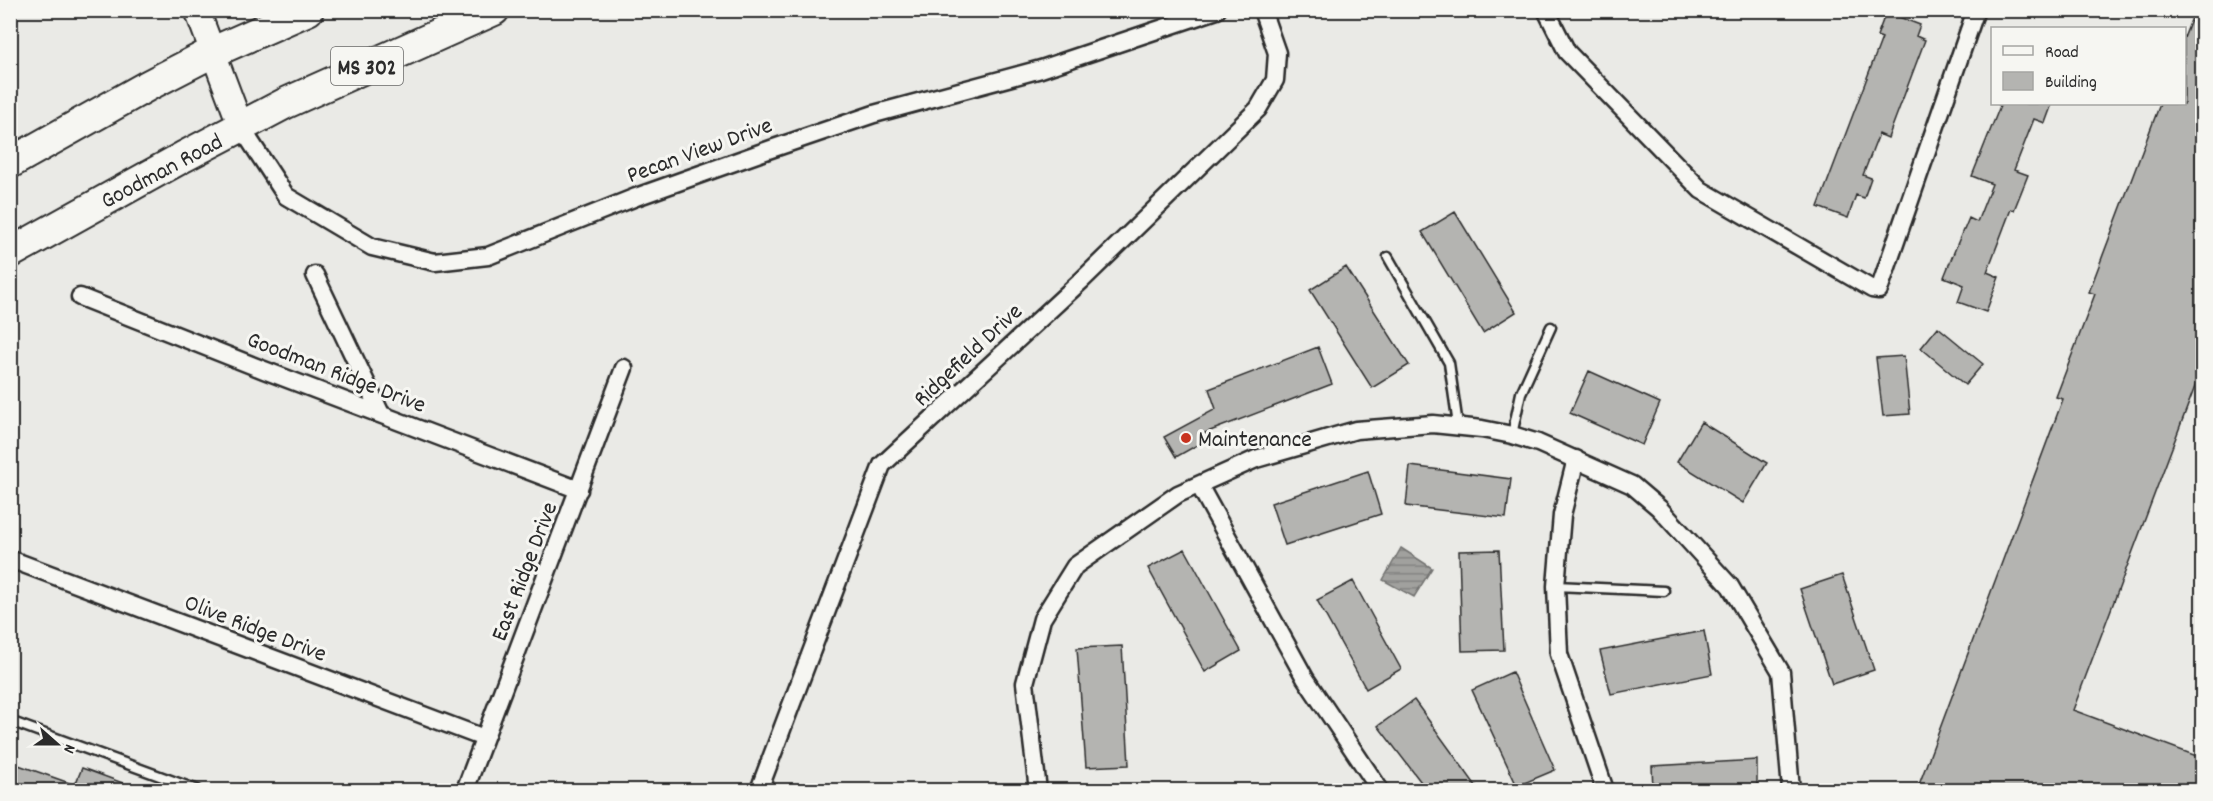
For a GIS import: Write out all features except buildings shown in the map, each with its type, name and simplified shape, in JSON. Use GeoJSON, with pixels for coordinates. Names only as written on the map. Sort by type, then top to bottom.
{"type":"FeatureCollection","features":[{"type":"Feature","properties":{"kind":"highway"},"geometry":{"type":"LineString","coordinates":[[10,163],[213,52],[308,10]]}},
{"type":"Feature","properties":{"kind":"highway","name":"MS 302"},"geometry":{"type":"LineString","coordinates":[[241,127],[286,103],[494,10]]}},
{"type":"Feature","properties":{"kind":"highway","name":"Goodman Road"},"geometry":{"type":"LineString","coordinates":[[10,253],[183,156],[241,127]]}},
{"type":"Feature","properties":{"kind":"main road","name":"Goodman Road"},"geometry":{"type":"LineString","coordinates":[[197,10],[241,127]]}},
{"type":"Feature","properties":{"kind":"street","name":"Pecan View Drive"},"geometry":{"type":"LineString","coordinates":[[241,127],[286,196],[372,246],[435,262],[488,256],[636,197],[802,138],[874,114],[1041,69],[1217,10]]}},
{"type":"Feature","properties":{"kind":"street","name":"Ridgefield Drive"},"geometry":{"type":"LineString","coordinates":[[759,790],[882,465],[1080,281],[1258,109],[1275,80],[1277,53],[1262,10]]}},
{"type":"Feature","properties":{"kind":"street"},"geometry":{"type":"LineString","coordinates":[[1546,10],[1567,52],[1701,190],[1872,289],[1879,290],[1976,10]]}},
{"type":"Feature","properties":{"kind":"street"},"geometry":{"type":"LineString","coordinates":[[315,275],[381,414]]}},
{"type":"Feature","properties":{"kind":"street","name":"Goodman Ridge Drive"},"geometry":{"type":"LineString","coordinates":[[80,297],[579,490]]}},
{"type":"Feature","properties":{"kind":"street","name":"East Ridge Drive"},"geometry":{"type":"LineString","coordinates":[[465,790],[624,368]]}},
{"type":"Feature","properties":{"kind":"street"},"geometry":{"type":"LineString","coordinates":[[1038,790],[1025,683],[1042,619],[1075,566],[1178,494],[1256,459],[1356,430],[1433,424],[1458,425],[1512,435],[1576,459],[1632,485],[1659,508],[1730,586],[1781,672],[1791,790]]}},
{"type":"Feature","properties":{"kind":"street"},"geometry":{"type":"LineString","coordinates":[[1576,459],[1562,515],[1556,586],[1559,654],[1605,790]]}},
{"type":"Feature","properties":{"kind":"street"},"geometry":{"type":"LineString","coordinates":[[1199,485],[1305,678],[1380,790]]}},
{"type":"Feature","properties":{"kind":"street","name":"Olive Ridge Drive"},"geometry":{"type":"LineString","coordinates":[[10,559],[484,738]]}},
{"type":"Feature","properties":{"kind":"lane"},"geometry":{"type":"LineString","coordinates":[[1388,256],[1449,363],[1458,425]]}},
{"type":"Feature","properties":{"kind":"lane"},"geometry":{"type":"LineString","coordinates":[[1512,435],[1521,393],[1551,327]]}},
{"type":"Feature","properties":{"kind":"lane"},"geometry":{"type":"LineString","coordinates":[[1556,586],[1664,591]]}},
{"type":"Feature","properties":{"kind":"lane"},"geometry":{"type":"LineString","coordinates":[[10,722],[198,790]]}},
{"type":"Feature","properties":{"kind":"shaded area"},"geometry":{"type":"Polygon","coordinates":[[[1401,548],[1432,568],[1414,597],[1383,580],[1401,548]]]}},
{"type":"Feature","properties":{"kind":"place","name":"Maintenance"},"geometry":{"type":"Point","coordinates":[1186,438]}}]}
